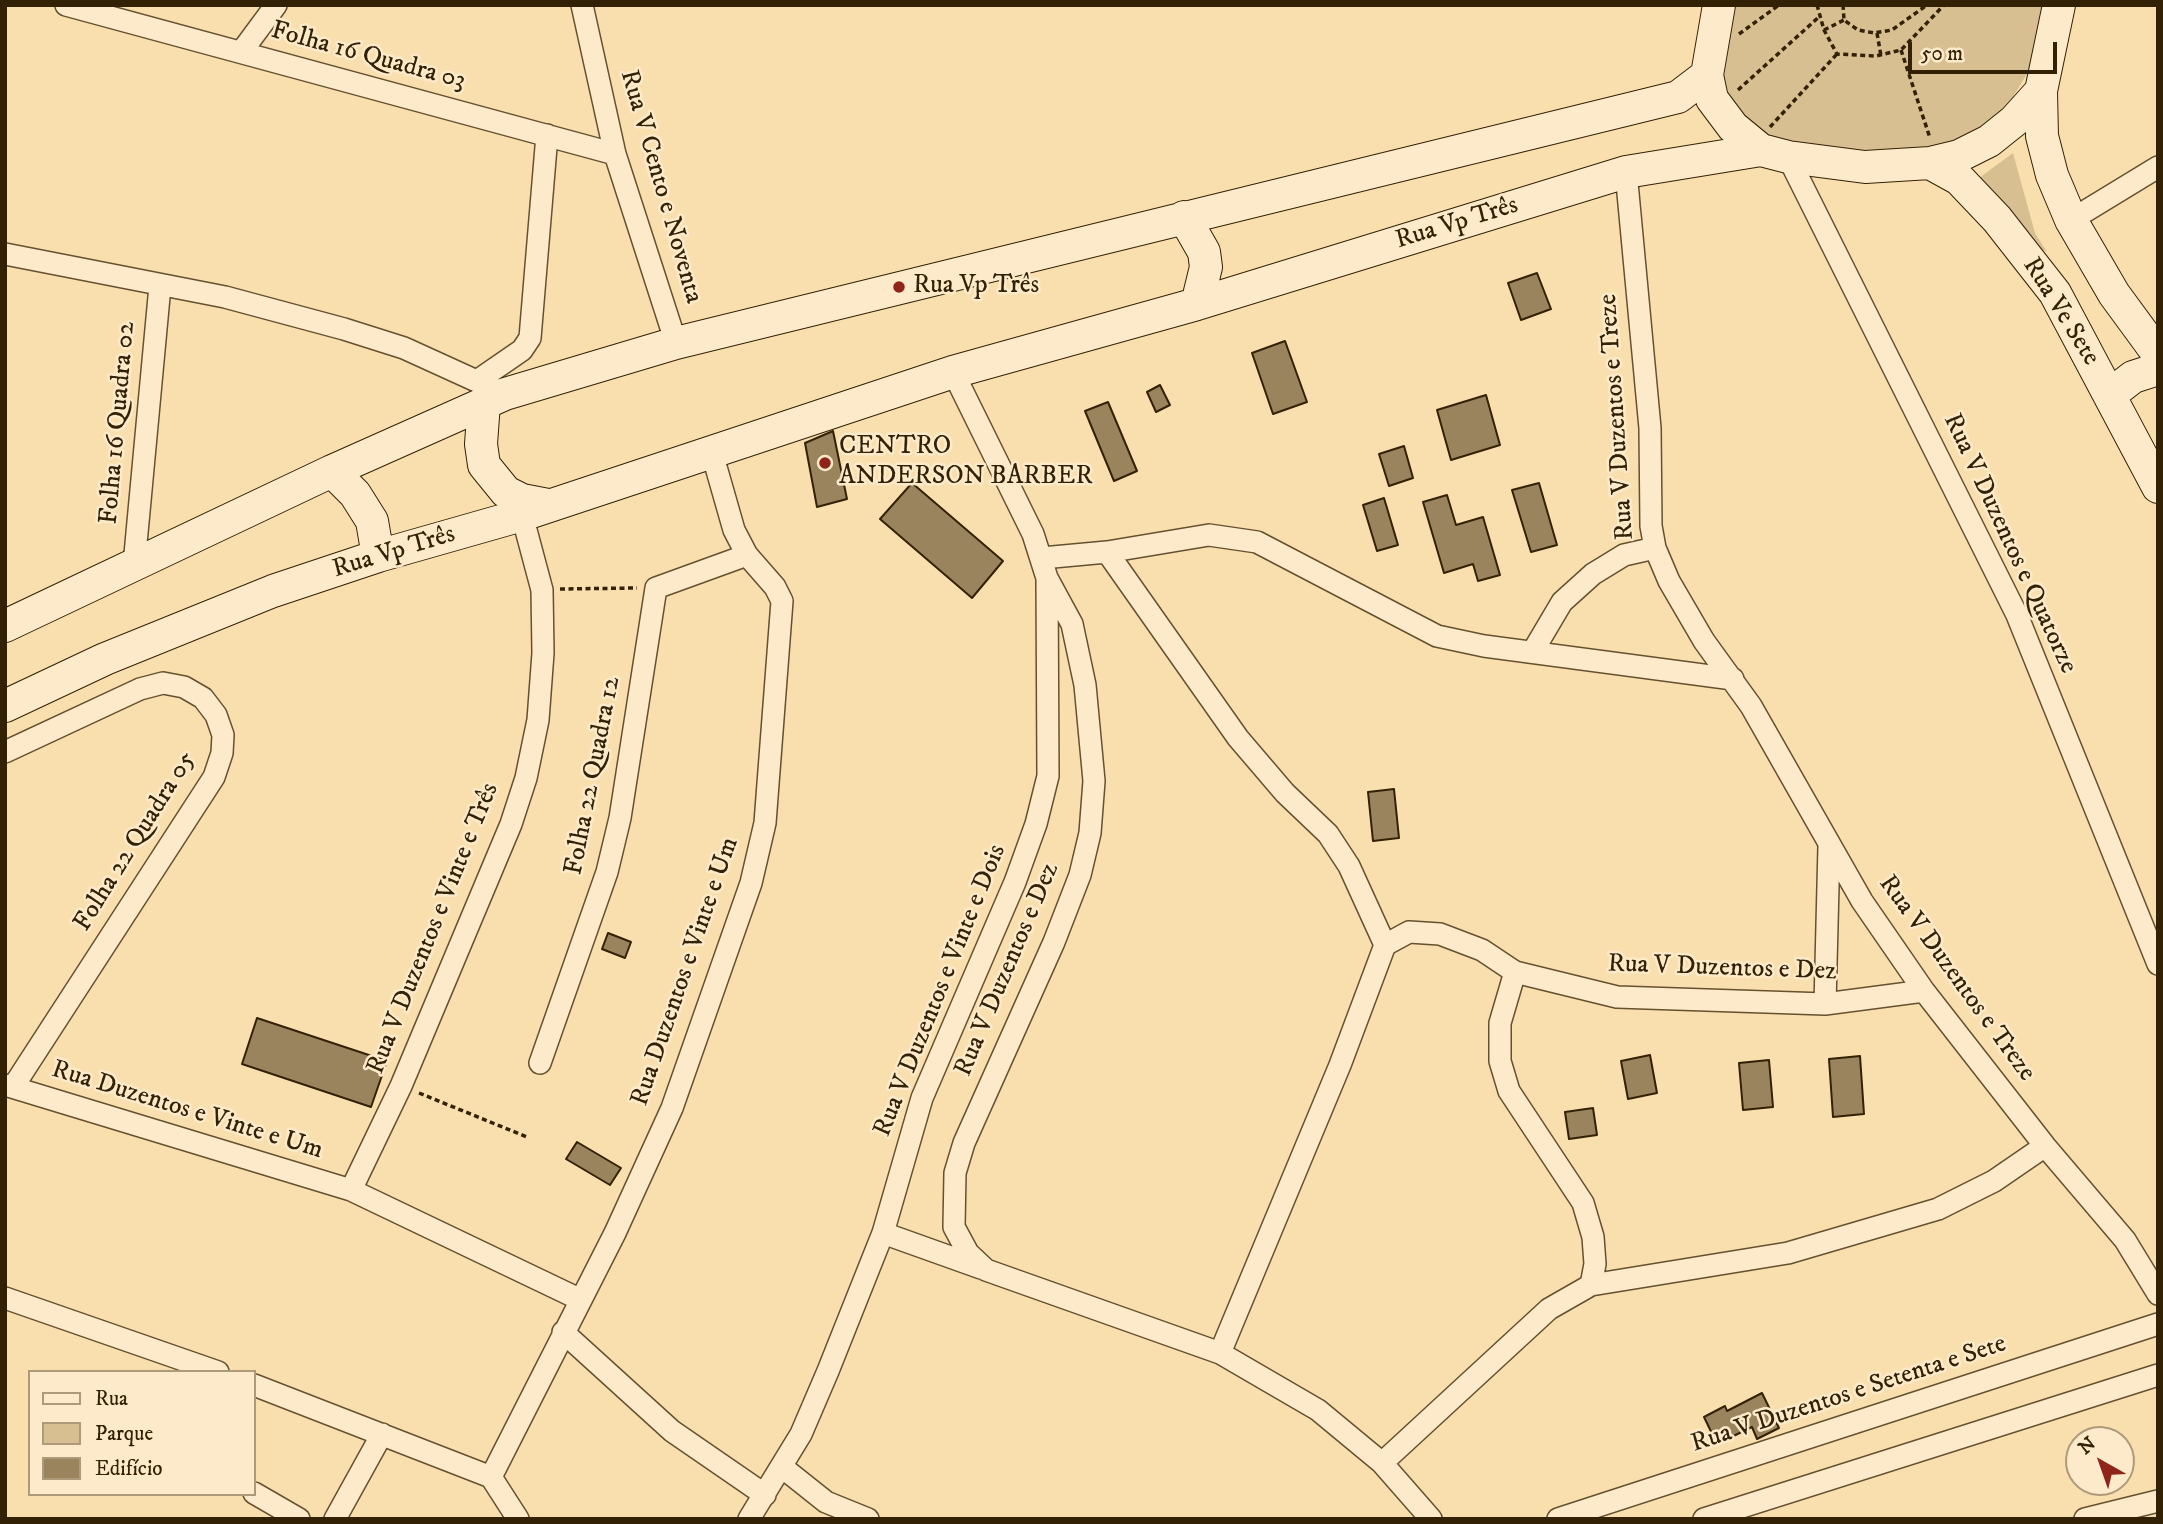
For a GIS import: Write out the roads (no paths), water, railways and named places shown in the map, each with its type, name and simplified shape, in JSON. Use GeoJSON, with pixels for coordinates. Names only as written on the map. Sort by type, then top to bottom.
{"type":"FeatureCollection","features":[{"type":"Feature","properties":{"kind":"main road"},"geometry":{"type":"LineString","coordinates":[[1719,5],[1706,75],[1712,99],[1733,127],[1773,145]]}},
{"type":"Feature","properties":{"kind":"main road"},"geometry":{"type":"LineString","coordinates":[[2059,5],[2041,91],[2042,136],[2052,175],[2071,220],[2115,294],[2158,354]]}},
{"type":"Feature","properties":{"kind":"main road"},"geometry":{"type":"LineString","coordinates":[[6,626],[332,471],[488,392],[1184,217],[1678,97],[1706,75]]}},
{"type":"Feature","properties":{"kind":"main road","name":"Rua Vp Três"},"geometry":{"type":"LineString","coordinates":[[5,706],[105,659],[273,591],[712,453],[953,372],[1197,304],[1626,172],[1773,145],[1865,167],[1932,155],[1959,156],[1990,141],[2041,91]]}},
{"type":"Feature","properties":{"kind":"main road","name":"Rua Ve Sete"},"geometry":{"type":"LineString","coordinates":[[1932,155],[1997,219],[2055,293],[2158,487]]}},
{"type":"Feature","properties":{"kind":"main road"},"geometry":{"type":"LineString","coordinates":[[1184,217],[1204,252],[1206,267],[1197,304]]}},
{"type":"Feature","properties":{"kind":"main road"},"geometry":{"type":"LineString","coordinates":[[2111,394],[2133,377],[2158,369]]}},
{"type":"Feature","properties":{"kind":"main road"},"geometry":{"type":"LineString","coordinates":[[488,392],[484,465],[506,492],[535,510]]}},
{"type":"Feature","properties":{"kind":"main road"},"geometry":{"type":"LineString","coordinates":[[332,471],[365,508],[372,521],[378,556]]}},
{"type":"Feature","properties":{"kind":"street","name":"Folha 16 Quadra 03"},"geometry":{"type":"LineString","coordinates":[[66,5],[615,154]]}},
{"type":"Feature","properties":{"kind":"street"},"geometry":{"type":"LineString","coordinates":[[242,51],[276,5]]}},
{"type":"Feature","properties":{"kind":"street","name":"Rua V Cento e Noventa"},"geometry":{"type":"LineString","coordinates":[[582,5],[615,154],[676,343]]}},
{"type":"Feature","properties":{"kind":"street"},"geometry":{"type":"LineString","coordinates":[[5,254],[225,297],[344,329],[404,348],[488,392],[530,338],[547,135]]}},
{"type":"Feature","properties":{"kind":"street","name":"Rua V Duzentos e Quatorze"},"geometry":{"type":"LineString","coordinates":[[1773,145],[2017,615],[2158,964]]}},
{"type":"Feature","properties":{"kind":"street"},"geometry":{"type":"LineString","coordinates":[[2071,220],[2158,167]]}},
{"type":"Feature","properties":{"kind":"street","name":"Rua V Duzentos e Treze"},"geometry":{"type":"LineString","coordinates":[[1626,172],[1650,428],[1651,526],[1655,548],[1669,581],[1704,641],[1758,718],[1829,846],[1924,991],[2045,1146],[2125,1240],[2158,1294]]}},
{"type":"Feature","properties":{"kind":"street","name":"Folha 16 Quadra 02"},"geometry":{"type":"LineString","coordinates":[[134,565],[160,286]]}},
{"type":"Feature","properties":{"kind":"street","name":"Rua V Duzentos e Dez"},"geometry":{"type":"LineString","coordinates":[[953,372],[1033,534],[1044,568],[1072,624],[1084,685],[1094,781],[1090,833],[1080,876],[1054,942],[964,1143],[955,1172],[954,1227],[968,1253],[986,1270],[1220,1353],[1318,1410],[1382,1463],[1431,1519]]}},
{"type":"Feature","properties":{"kind":"street","name":"Rua Duzentos e Vinte e Um"},"geometry":{"type":"LineString","coordinates":[[491,1477],[579,1298],[615,1233],[671,1108],[751,883],[762,835],[777,697],[782,601],[775,587],[747,555],[734,530],[712,453]]}},
{"type":"Feature","properties":{"kind":"street","name":"Rua V Duzentos e Vinte e Três"},"geometry":{"type":"LineString","coordinates":[[351,1190],[401,1086],[511,824],[526,778],[539,706],[544,653],[535,510]]}},
{"type":"Feature","properties":{"kind":"street"},"geometry":{"type":"LineString","coordinates":[[1044,568],[1107,552],[1209,535],[1257,542],[1437,636],[1483,646],[1733,679]]}},
{"type":"Feature","properties":{"kind":"street"},"geometry":{"type":"LineString","coordinates":[[1533,651],[1562,602],[1593,574],[1624,555],[1655,548]]}},
{"type":"Feature","properties":{"kind":"street"},"geometry":{"type":"LineString","coordinates":[[1107,552],[1238,738],[1285,793],[1328,834],[1349,866],[1385,946],[1335,1077],[1220,1353]]}},
{"type":"Feature","properties":{"kind":"street","name":"Folha 22 Quadra 12"},"geometry":{"type":"LineString","coordinates":[[541,1063],[607,872],[620,818],[656,588],[747,555]]}},
{"type":"Feature","properties":{"kind":"street","name":"Rua V Duzentos e Vinte e Dois"},"geometry":{"type":"LineString","coordinates":[[749,1519],[801,1434],[883,1233],[922,1098],[1015,882],[1036,824],[1048,776],[1044,568]]}},
{"type":"Feature","properties":{"kind":"street","name":"Folha 22 Quadra 05"},"geometry":{"type":"LineString","coordinates":[[5,752],[140,689],[163,683],[184,687],[203,698],[216,715],[223,735],[222,753],[214,777],[9,1086]]}},
{"type":"Feature","properties":{"kind":"street"},"geometry":{"type":"LineString","coordinates":[[1825,1004],[1829,846]]}},
{"type":"Feature","properties":{"kind":"street","name":"Rua V Duzentos e Dez"},"geometry":{"type":"LineString","coordinates":[[1385,946],[1409,932],[1440,934],[1482,950],[1515,972],[1617,998],[1825,1004],[1924,991]]}},
{"type":"Feature","properties":{"kind":"street"},"geometry":{"type":"LineString","coordinates":[[1515,972],[1500,1023],[1500,1061],[1509,1091],[1583,1203],[1593,1237],[1595,1264],[1591,1285]]}},
{"type":"Feature","properties":{"kind":"street","name":"Rua Duzentos e Vinte e Um"},"geometry":{"type":"LineString","coordinates":[[9,1086],[351,1190],[579,1298]]}},
{"type":"Feature","properties":{"kind":"street"},"geometry":{"type":"LineString","coordinates":[[1382,1463],[1549,1309],[1591,1285],[1788,1253],[1925,1213],[1994,1181],[2045,1146]]}},
{"type":"Feature","properties":{"kind":"street"},"geometry":{"type":"LineString","coordinates":[[883,1233],[986,1270]]}},
{"type":"Feature","properties":{"kind":"street"},"geometry":{"type":"LineString","coordinates":[[5,1298],[212,1370]]}},
{"type":"Feature","properties":{"kind":"street","name":"Rua V Duzentos e Setenta e Sete"},"geometry":{"type":"LineString","coordinates":[[1558,1519],[2158,1324]]}},
{"type":"Feature","properties":{"kind":"street"},"geometry":{"type":"LineString","coordinates":[[563,1332],[672,1432],[765,1495]]}},
{"type":"Feature","properties":{"kind":"street"},"geometry":{"type":"LineString","coordinates":[[1704,1519],[2158,1375]]}},
{"type":"Feature","properties":{"kind":"street"},"geometry":{"type":"LineString","coordinates":[[256,1386],[491,1477],[518,1519]]}},
{"type":"Feature","properties":{"kind":"street"},"geometry":{"type":"LineString","coordinates":[[335,1519],[382,1434]]}},
{"type":"Feature","properties":{"kind":"street"},"geometry":{"type":"LineString","coordinates":[[782,1467],[826,1502],[868,1519]]}},
{"type":"Feature","properties":{"kind":"street"},"geometry":{"type":"LineString","coordinates":[[256,1494],[299,1519]]}},
{"type":"Feature","properties":{"kind":"street"},"geometry":{"type":"LineString","coordinates":[[2085,1519],[2158,1501]]}},
{"type":"Feature","properties":{"kind":"place","name":"Rua Vp Três"},"geometry":{"type":"Point","coordinates":[899,287]}},
{"type":"Feature","properties":{"kind":"place","name":"CENTRO ANDERSON BARBER"},"geometry":{"type":"Point","coordinates":[825,463]}}]}
